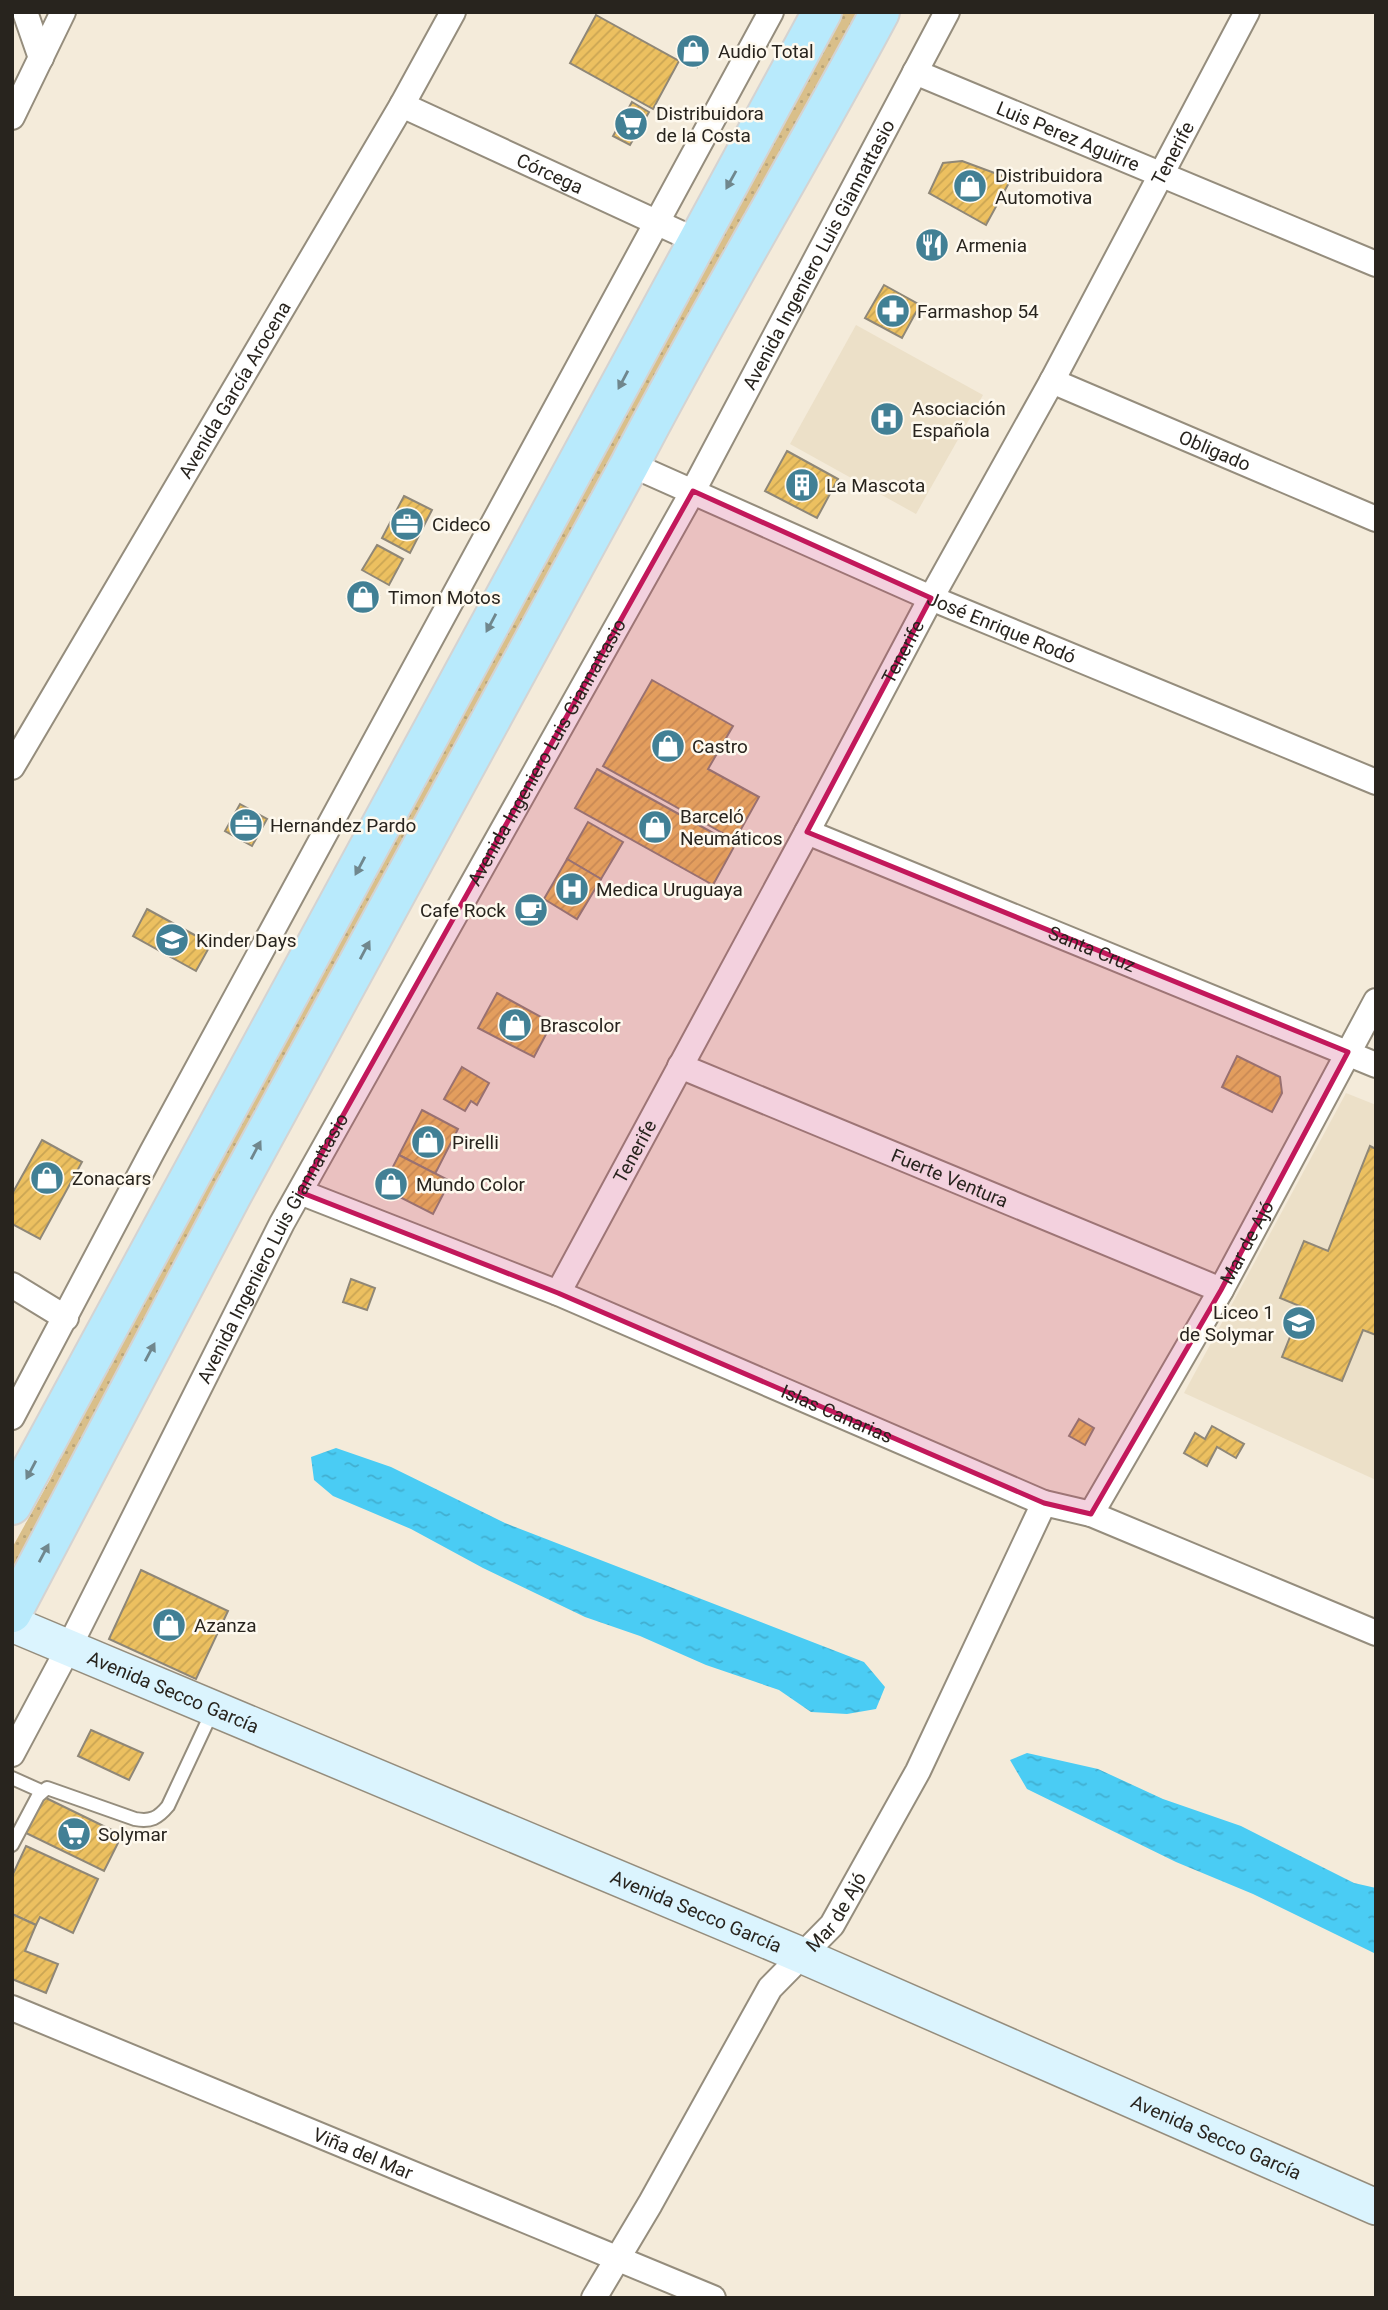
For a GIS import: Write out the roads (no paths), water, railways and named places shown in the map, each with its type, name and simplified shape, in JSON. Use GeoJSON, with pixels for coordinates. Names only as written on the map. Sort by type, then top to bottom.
{"type":"FeatureCollection","features":[{"type":"Feature","properties":{"kind":"main road"},"geometry":{"type":"LineString","coordinates":[[12,1505],[822,12]]}},
{"type":"Feature","properties":{"kind":"main road"},"geometry":{"type":"LineString","coordinates":[[12,1613],[238,1183],[688,353],[880,12]]}},
{"type":"Feature","properties":{"kind":"street"},"geometry":{"type":"LineString","coordinates":[[26,12],[41,58]]}},
{"type":"Feature","properties":{"kind":"street"},"geometry":{"type":"LineString","coordinates":[[12,117],[63,12]]}},
{"type":"Feature","properties":{"kind":"street","name":"Avenida García Arocena"},"geometry":{"type":"LineString","coordinates":[[12,767],[402,105],[453,12]]}},
{"type":"Feature","properties":{"kind":"street"},"geometry":{"type":"LineString","coordinates":[[12,1417],[152,1152],[771,12]]}},
{"type":"Feature","properties":{"kind":"street","name":"Avenida Ingeniero Luis Giannattasio"},"geometry":{"type":"LineString","coordinates":[[12,1754],[68,1649],[282,1223],[693,491],[947,12]]}},
{"type":"Feature","properties":{"kind":"street","name":"Tenerife"},"geometry":{"type":"LineString","coordinates":[[558,1293],[931,598],[1052,381],[1247,12]]}},
{"type":"Feature","properties":{"kind":"street","name":"Luis Perez Aguirre"},"geometry":{"type":"LineString","coordinates":[[915,72],[1376,264]]}},
{"type":"Feature","properties":{"kind":"street","name":"Córcega"},"geometry":{"type":"LineString","coordinates":[[402,105],[697,241]]}},
{"type":"Feature","properties":{"kind":"street","name":"Obligado"},"geometry":{"type":"LineString","coordinates":[[1052,381],[1376,519]]}},
{"type":"Feature","properties":{"kind":"street","name":"José Enrique Rodó"},"geometry":{"type":"LineString","coordinates":[[630,464],[931,598],[1376,782]]}},
{"type":"Feature","properties":{"kind":"street","name":"Santa Cruz"},"geometry":{"type":"LineString","coordinates":[[807,832],[1376,1065]]}},
{"type":"Feature","properties":{"kind":"street","name":"Mar de Ajó"},"geometry":{"type":"LineString","coordinates":[[1091,1514],[1221,1290],[1376,1001]]}},
{"type":"Feature","properties":{"kind":"street","name":"Fuerte Ventura"},"geometry":{"type":"LineString","coordinates":[[680,1066],[1221,1290]]}},
{"type":"Feature","properties":{"kind":"street","name":"Islas Canarias"},"geometry":{"type":"LineString","coordinates":[[300,1192],[558,1293],[1044,1503],[1091,1514],[1376,1633]]}},
{"type":"Feature","properties":{"kind":"street"},"geometry":{"type":"LineString","coordinates":[[12,1285],[66,1318]]}},
{"type":"Feature","properties":{"kind":"street","name":"Mar de Ajó"},"geometry":{"type":"LineString","coordinates":[[594,2298],[650,2204],[770,1988],[832,1925],[918,1771],[1044,1503]]}},
{"type":"Feature","properties":{"kind":"street","name":"Avenida Secco García"},"geometry":{"type":"LineString","coordinates":[[12,1624],[801,1955],[1376,2207]]}},
{"type":"Feature","properties":{"kind":"street","name":"Viña del Mar"},"geometry":{"type":"LineString","coordinates":[[12,2008],[713,2298]]}},
{"type":"Feature","properties":{"kind":"lane"},"geometry":{"type":"LineString","coordinates":[[12,1845],[41,1791],[47,1788],[54,1788],[135,1819],[146,1821],[159,1817],[168,1806],[213,1710]]}},
{"type":"Feature","properties":{"kind":"lane"},"geometry":{"type":"LineString","coordinates":[[12,1778],[41,1791]]}},
{"type":"Feature","properties":{"kind":"water"},"geometry":{"type":"Polygon","coordinates":[[[336,1448],[391,1467],[505,1523],[864,1662],[885,1687],[876,1709],[847,1714],[811,1712],[779,1690],[706,1665],[640,1636],[585,1617],[483,1568],[411,1529],[333,1496],[314,1480],[311,1457],[336,1448]]]}},
{"type":"Feature","properties":{"kind":"water"},"geometry":{"type":"Polygon","coordinates":[[[1027,1753],[1098,1769],[1163,1799],[1241,1826],[1354,1883],[1376,1888],[1376,1954],[1253,1894],[1176,1862],[1027,1789],[1010,1760],[1027,1753]]]}},
{"type":"Feature","properties":{"kind":"place","name":"Audio Total"},"geometry":{"type":"Point","coordinates":[693,51]}},
{"type":"Feature","properties":{"kind":"place","name":"Distribuidora de la Costa"},"geometry":{"type":"Point","coordinates":[631,124]}},
{"type":"Feature","properties":{"kind":"place","name":"Distribuidora Automotiva"},"geometry":{"type":"Point","coordinates":[970,186]}},
{"type":"Feature","properties":{"kind":"place","name":"Armenia"},"geometry":{"type":"Point","coordinates":[932,245]}},
{"type":"Feature","properties":{"kind":"place","name":"Farmashop 54"},"geometry":{"type":"Point","coordinates":[893,311]}},
{"type":"Feature","properties":{"kind":"place","name":"Asociación Española"},"geometry":{"type":"Point","coordinates":[887,419]}},
{"type":"Feature","properties":{"kind":"place","name":"La Mascota"},"geometry":{"type":"Point","coordinates":[802,485]}},
{"type":"Feature","properties":{"kind":"place","name":"Cideco"},"geometry":{"type":"Point","coordinates":[407,524]}},
{"type":"Feature","properties":{"kind":"place","name":"Timon Motos"},"geometry":{"type":"Point","coordinates":[363,597]}},
{"type":"Feature","properties":{"kind":"place","name":"Castro"},"geometry":{"type":"Point","coordinates":[668,746]}},
{"type":"Feature","properties":{"kind":"place","name":"Hernandez Pardo"},"geometry":{"type":"Point","coordinates":[246,825]}},
{"type":"Feature","properties":{"kind":"place","name":"Barceló Neumáticos"},"geometry":{"type":"Point","coordinates":[655,827]}},
{"type":"Feature","properties":{"kind":"place","name":"Medica Uruguaya"},"geometry":{"type":"Point","coordinates":[572,889]}},
{"type":"Feature","properties":{"kind":"place","name":"Cafe Rock"},"geometry":{"type":"Point","coordinates":[531,910]}},
{"type":"Feature","properties":{"kind":"place","name":"Kinder Days"},"geometry":{"type":"Point","coordinates":[172,940]}},
{"type":"Feature","properties":{"kind":"place","name":"Brascolor"},"geometry":{"type":"Point","coordinates":[515,1025]}},
{"type":"Feature","properties":{"kind":"place","name":"Pirelli"},"geometry":{"type":"Point","coordinates":[428,1142]}},
{"type":"Feature","properties":{"kind":"place","name":"Zonacars"},"geometry":{"type":"Point","coordinates":[47,1178]}},
{"type":"Feature","properties":{"kind":"place","name":"Mundo Color"},"geometry":{"type":"Point","coordinates":[391,1184]}},
{"type":"Feature","properties":{"kind":"place","name":"Liceo 1 de Solymar"},"geometry":{"type":"Point","coordinates":[1299,1323]}},
{"type":"Feature","properties":{"kind":"place","name":"Azanza"},"geometry":{"type":"Point","coordinates":[169,1625]}},
{"type":"Feature","properties":{"kind":"place","name":"Solymar"},"geometry":{"type":"Point","coordinates":[74,1834]}}]}
